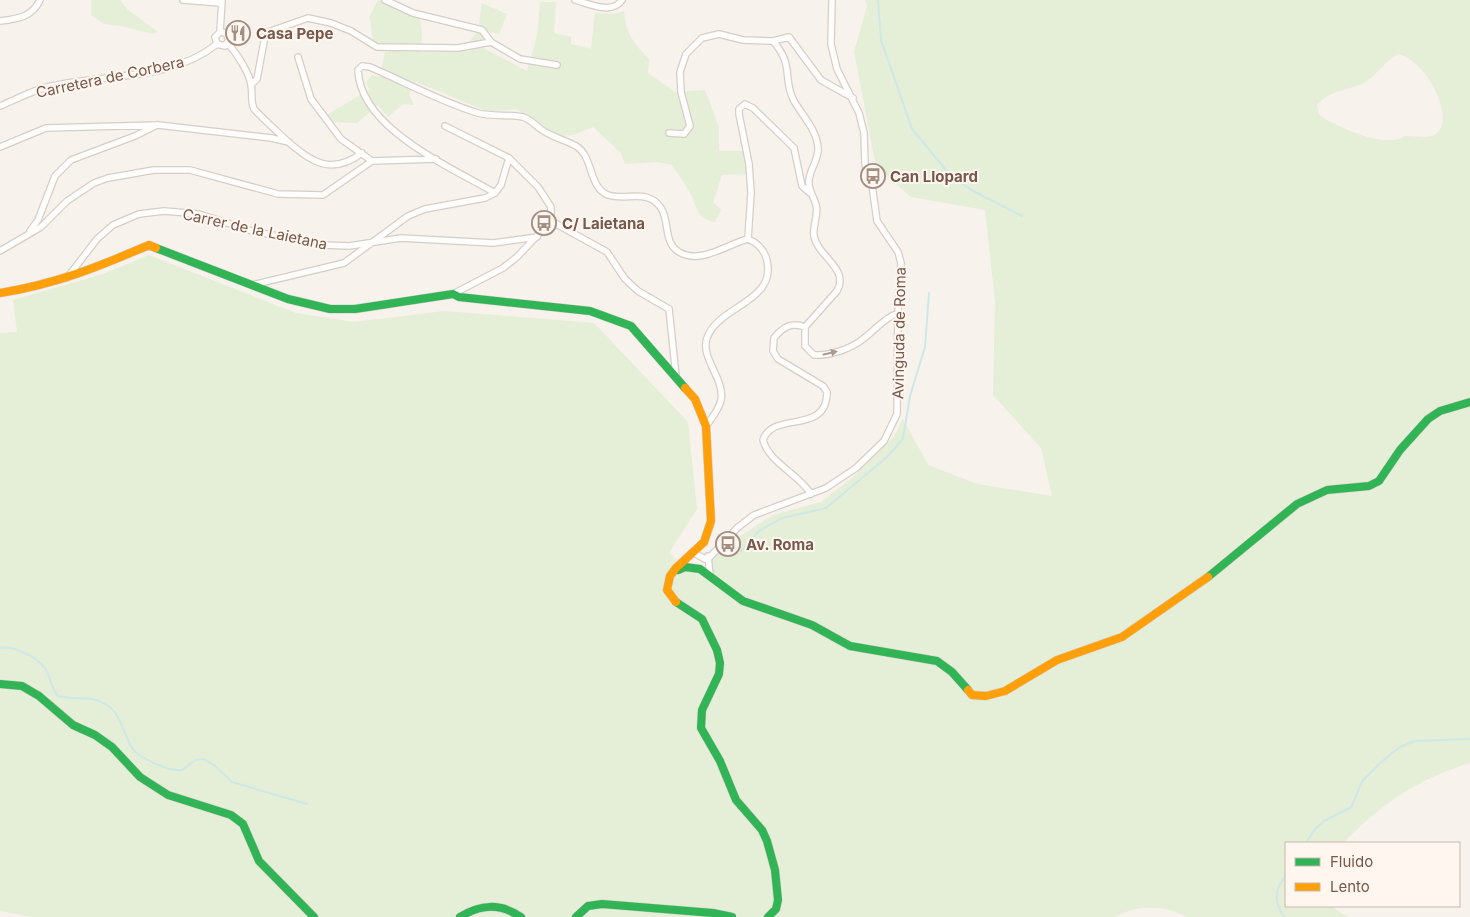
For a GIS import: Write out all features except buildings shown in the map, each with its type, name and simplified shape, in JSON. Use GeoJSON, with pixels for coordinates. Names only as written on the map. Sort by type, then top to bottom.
{"type":"FeatureCollection","features":[{"type":"Feature","properties":{"kind":"street"},"geometry":{"type":"LineString","coordinates":[[0,22],[26,16],[36,9],[40,0]]}},
{"type":"Feature","properties":{"kind":"street"},"geometry":{"type":"LineString","coordinates":[[183,0],[222,1],[220,32],[216,37],[217,44],[221,46],[228,44]]}},
{"type":"Feature","properties":{"kind":"street"},"geometry":{"type":"LineString","coordinates":[[385,0],[413,13],[482,30],[491,42],[520,59],[556,65]]}},
{"type":"Feature","properties":{"kind":"street"},"geometry":{"type":"LineString","coordinates":[[575,0],[611,9],[622,0]]}},
{"type":"Feature","properties":{"kind":"street","name":"Avinguda de Roma"},"geometry":{"type":"LineString","coordinates":[[695,567],[701,555],[754,515],[826,488],[856,468],[884,441],[897,414],[898,312],[902,263],[898,252],[877,221],[872,185],[865,165],[864,133],[853,98],[837,69],[831,44],[832,0]]}},
{"type":"Feature","properties":{"kind":"street"},"geometry":{"type":"LineString","coordinates":[[251,85],[257,79],[265,36],[268,32],[308,18],[331,23],[351,31],[377,47],[458,48],[491,42]]}},
{"type":"Feature","properties":{"kind":"street"},"geometry":{"type":"LineString","coordinates":[[220,32],[228,35],[228,44],[236,51],[251,85],[250,100],[254,109],[304,156],[323,164],[345,162],[362,153]]}},
{"type":"Feature","properties":{"kind":"street"},"geometry":{"type":"LineString","coordinates":[[669,133],[684,134],[690,126],[681,92],[680,72],[686,54],[702,38],[719,34],[743,40],[773,41],[789,37],[821,80],[853,98]]}},
{"type":"Feature","properties":{"kind":"street"},"geometry":{"type":"LineString","coordinates":[[773,41],[784,56],[793,99],[810,126],[818,146],[809,180],[810,193],[816,205],[813,234],[815,240],[841,277],[841,285],[805,326],[805,346],[814,355],[820,356],[838,351],[861,341],[890,316],[898,312]]}},
{"type":"Feature","properties":{"kind":"street","name":"Carretera de Corbera"},"geometry":{"type":"LineString","coordinates":[[0,106],[46,87],[183,65],[217,44]]}},
{"type":"Feature","properties":{"kind":"street"},"geometry":{"type":"LineString","coordinates":[[298,57],[311,99],[341,139],[372,161]]}},
{"type":"Feature","properties":{"kind":"street"},"geometry":{"type":"LineString","coordinates":[[495,193],[395,133],[382,120],[358,81],[358,70],[362,66],[370,66],[480,113],[526,118],[543,131],[577,147],[587,156],[598,188],[608,194],[642,195],[653,200],[661,208],[667,223],[669,240],[679,252],[689,255],[707,254],[748,239],[757,244],[765,254],[769,268],[761,289],[712,329],[706,338],[706,348],[721,390],[721,400],[706,426]]}},
{"type":"Feature","properties":{"kind":"street"},"geometry":{"type":"LineString","coordinates":[[748,239],[751,193],[749,164],[739,114],[742,106],[745,104],[753,108],[794,148],[802,186],[810,193]]}},
{"type":"Feature","properties":{"kind":"street"},"geometry":{"type":"LineString","coordinates":[[0,147],[46,128],[158,125],[271,138],[289,142]]}},
{"type":"Feature","properties":{"kind":"street"},"geometry":{"type":"LineString","coordinates":[[29,233],[38,220],[55,176],[71,160],[135,136],[158,125]]}},
{"type":"Feature","properties":{"kind":"street"},"geometry":{"type":"LineString","coordinates":[[0,293],[32,288],[90,271],[149,245],[288,300],[339,310],[453,294],[503,268],[517,258],[551,221],[552,207],[538,187],[509,158],[445,126]]}},
{"type":"Feature","properties":{"kind":"street"},"geometry":{"type":"LineString","coordinates":[[252,285],[344,263],[372,243],[384,231],[408,216],[425,209],[485,198],[495,193],[501,185],[509,158]]}},
{"type":"Feature","properties":{"kind":"street"},"geometry":{"type":"LineString","coordinates":[[0,251],[42,227],[67,201],[94,183],[108,178],[154,170],[190,170],[278,194],[323,195],[372,161],[437,159]]}},
{"type":"Feature","properties":{"kind":"street","name":"Carrer de la Laietana"},"geometry":{"type":"LineString","coordinates":[[67,278],[97,239],[113,225],[140,214],[164,211],[199,214],[252,231],[323,245],[349,246],[401,238],[493,243],[537,236]]}},
{"type":"Feature","properties":{"kind":"street"},"geometry":{"type":"LineString","coordinates":[[551,221],[603,248],[616,262],[625,279],[638,291],[669,309],[676,377]]}},
{"type":"Feature","properties":{"kind":"street"},"geometry":{"type":"LineString","coordinates":[[453,294],[459,297],[590,311],[608,319],[626,323],[635,330],[698,404],[706,426],[711,527],[701,555],[674,572],[666,586],[667,594],[703,620],[719,655],[721,669],[718,683],[700,717],[701,729],[721,762],[736,800],[752,816],[766,837],[773,864],[778,904],[774,913],[768,917]]}},
{"type":"Feature","properties":{"kind":"street"},"geometry":{"type":"LineString","coordinates":[[805,326],[797,324],[784,327],[774,338],[773,351],[778,359],[823,386],[827,392],[826,405],[806,421],[769,428],[763,440],[768,452],[806,485],[810,494]]}},
{"type":"Feature","properties":{"kind":"street"},"geometry":{"type":"LineString","coordinates":[[701,555],[690,560],[695,567],[743,601],[812,625],[843,644],[858,649],[911,655],[937,661],[948,668],[972,695],[993,695],[1005,691],[1057,660],[1122,637],[1194,588],[1242,551],[1297,504],[1315,494],[1327,490],[1369,486],[1379,481],[1400,450],[1428,419],[1440,411],[1470,402]]}},
{"type":"Feature","properties":{"kind":"street"},"geometry":{"type":"LineString","coordinates":[[701,555],[710,576]]}},
{"type":"Feature","properties":{"kind":"street"},"geometry":{"type":"LineString","coordinates":[[674,572],[685,567],[695,567]]}},
{"type":"Feature","properties":{"kind":"street"},"geometry":{"type":"LineString","coordinates":[[0,684],[22,686],[39,696],[73,725],[95,735],[112,747],[140,778],[168,795],[231,815],[243,824],[259,861],[314,917]]}},
{"type":"Feature","properties":{"kind":"street"},"geometry":{"type":"LineString","coordinates":[[576,917],[588,904],[599,902],[614,905],[714,913],[732,917]]}},
{"type":"Feature","properties":{"kind":"street"},"geometry":{"type":"LineString","coordinates":[[460,917],[470,910],[492,905],[505,908],[521,917]]}},
{"type":"Feature","properties":{"kind":"green space"},"geometry":{"type":"Polygon","coordinates":[[[91,0],[120,0],[128,10],[158,32],[153,34],[104,24],[91,15],[91,0]]]}},
{"type":"Feature","properties":{"kind":"green space"},"geometry":{"type":"Polygon","coordinates":[[[378,0],[420,19],[422,32],[421,52],[469,51],[470,41],[478,30],[482,3],[507,14],[499,34],[487,31],[483,48],[527,71],[537,36],[540,2],[556,2],[554,33],[571,37],[571,44],[591,49],[595,13],[614,14],[624,11],[626,25],[631,37],[649,59],[648,73],[675,92],[705,90],[719,128],[719,151],[743,151],[747,174],[722,175],[713,202],[721,210],[715,222],[708,220],[700,214],[688,189],[672,165],[657,162],[625,164],[621,153],[593,127],[573,135],[559,136],[516,109],[489,112],[416,82],[409,94],[414,105],[403,104],[388,117],[378,105],[357,123],[333,122],[328,114],[369,90],[366,82],[372,75],[380,77],[386,47],[373,40],[369,17],[378,0]]]}},
{"type":"Feature","properties":{"kind":"green space"},"geometry":{"type":"Polygon","coordinates":[[[865,0],[1470,0],[1470,763],[1433,777],[1401,794],[1372,816],[1344,842],[1285,842],[1285,907],[1332,907],[1348,917],[1187,917],[1160,908],[1142,908],[1116,917],[32,917],[0,911],[0,333],[17,332],[13,300],[103,274],[149,255],[296,313],[354,322],[444,311],[594,323],[688,422],[697,509],[669,553],[689,571],[698,572],[731,542],[773,515],[821,502],[853,477],[894,437],[903,419],[928,465],[977,484],[1052,496],[1041,448],[993,395],[995,302],[985,210],[911,197],[876,166],[854,52],[867,6],[865,0]],[[1398,54],[1365,82],[1334,93],[1322,100],[1317,105],[1319,115],[1345,129],[1377,139],[1398,140],[1406,136],[1427,137],[1436,134],[1442,122],[1439,98],[1425,74],[1407,57],[1398,54]]]}},
{"type":"Feature","properties":{"kind":"waterway"},"geometry":{"type":"LineString","coordinates":[[878,0],[881,40],[912,129],[952,177],[973,191],[1022,216]]}},
{"type":"Feature","properties":{"kind":"waterway"},"geometry":{"type":"LineString","coordinates":[[741,551],[759,531],[782,518],[826,508],[887,457],[903,439],[910,396],[925,347],[929,293]]}},
{"type":"Feature","properties":{"kind":"waterway"},"geometry":{"type":"LineString","coordinates":[[0,648],[18,650],[41,664],[45,668],[58,696],[95,700],[107,705],[116,714],[133,749],[148,760],[163,767],[182,770],[195,760],[203,759],[214,765],[232,782],[307,804]]}},
{"type":"Feature","properties":{"kind":"waterway"},"geometry":{"type":"LineString","coordinates":[[1307,842],[1315,829],[1324,821],[1351,807],[1363,780],[1400,747],[1415,741],[1470,739]]}},
{"type":"Feature","properties":{"kind":"waterway"},"geometry":{"type":"LineString","coordinates":[[1284,917],[1277,901],[1277,891],[1285,877]]}},
{"type":"Feature","properties":{"kind":"traffic: fast"},"geometry":{"type":"LineString","coordinates":[[156,248],[288,299],[330,309],[355,309],[453,294],[459,297],[590,311],[631,326],[685,388]]}},
{"type":"Feature","properties":{"kind":"traffic: fast"},"geometry":{"type":"LineString","coordinates":[[1208,577],[1297,504],[1327,490],[1369,486],[1379,481],[1400,450],[1428,419],[1440,411],[1470,402]]}},
{"type":"Feature","properties":{"kind":"traffic: fast"},"geometry":{"type":"LineString","coordinates":[[678,570],[685,567],[700,569],[743,601],[812,625],[850,646],[937,661],[952,672],[968,690]]}},
{"type":"Feature","properties":{"kind":"traffic: fast"},"geometry":{"type":"LineString","coordinates":[[676,602],[702,619],[717,650],[720,663],[719,674],[702,710],[701,728],[720,761],[736,800],[762,830],[767,841],[775,870],[778,900],[776,909],[768,917]]}},
{"type":"Feature","properties":{"kind":"traffic: fast"},"geometry":{"type":"LineString","coordinates":[[0,684],[22,686],[39,696],[73,725],[95,735],[112,747],[140,777],[168,795],[231,815],[243,824],[259,861],[314,917]]}},
{"type":"Feature","properties":{"kind":"traffic: fast"},"geometry":{"type":"LineString","coordinates":[[576,917],[588,906],[602,904],[713,913],[732,917]]}},
{"type":"Feature","properties":{"kind":"traffic: fast"},"geometry":{"type":"LineString","coordinates":[[460,917],[475,910],[491,907],[506,909],[521,917]]}},
{"type":"Feature","properties":{"kind":"traffic: slow"},"geometry":{"type":"LineString","coordinates":[[0,293],[58,280],[112,261],[149,245],[156,248]]}},
{"type":"Feature","properties":{"kind":"traffic: slow"},"geometry":{"type":"LineString","coordinates":[[676,602],[667,590],[670,576],[704,542],[711,521],[706,426],[695,399],[685,388]]}},
{"type":"Feature","properties":{"kind":"traffic: slow"},"geometry":{"type":"LineString","coordinates":[[968,690],[972,695],[986,696],[1005,691],[1057,660],[1122,637],[1208,577]]}},
{"type":"Feature","properties":{"kind":"place","name":"Casa Pepe"},"geometry":{"type":"Point","coordinates":[238,33]}},
{"type":"Feature","properties":{"kind":"place","name":"Can Llopard"},"geometry":{"type":"Point","coordinates":[873,176]}},
{"type":"Feature","properties":{"kind":"place","name":"C/ Laietana"},"geometry":{"type":"Point","coordinates":[544,223]}},
{"type":"Feature","properties":{"kind":"place","name":"Av. Roma"},"geometry":{"type":"Point","coordinates":[728,544]}}]}
